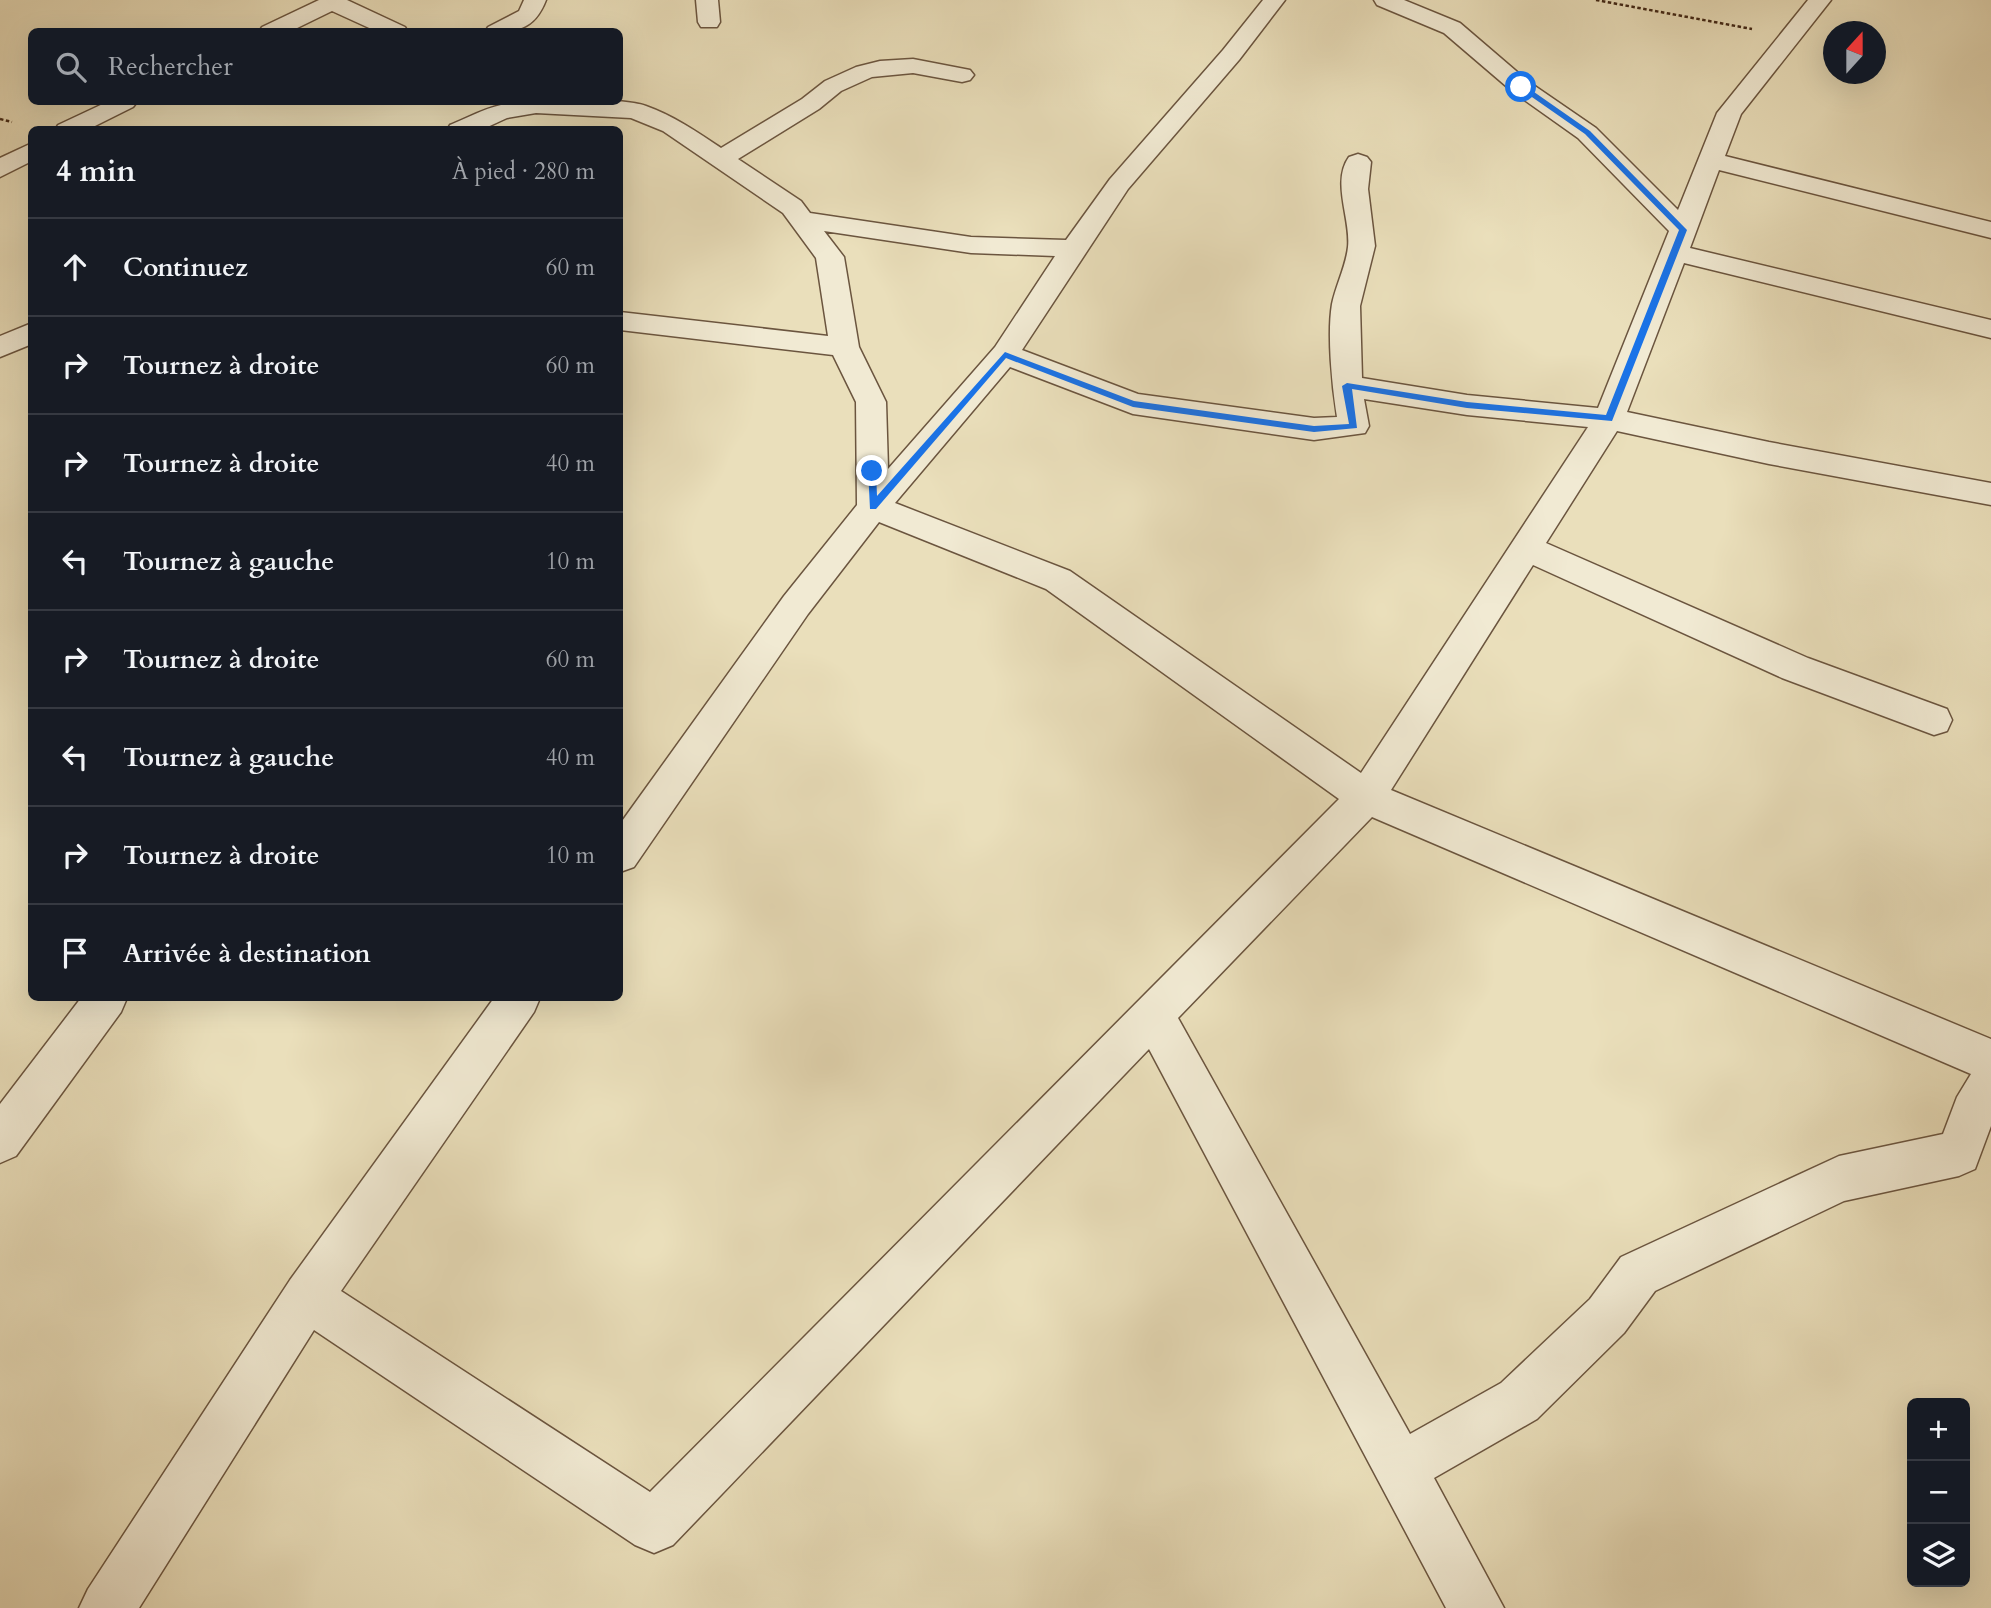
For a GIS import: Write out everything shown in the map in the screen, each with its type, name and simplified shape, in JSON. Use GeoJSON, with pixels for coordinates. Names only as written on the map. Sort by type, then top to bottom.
{"type":"FeatureCollection","features":[{"type":"Feature","properties":{"kind":"street"},"geometry":{"type":"LineString","coordinates":[[504,28],[529,15],[535,0]]}},
{"type":"Feature","properties":{"kind":"street"},"geometry":{"type":"LineString","coordinates":[[623,851],[796,606],[873,507],[1005,355],[1119,184],[1231,55],[1274,0]]}},
{"type":"Feature","properties":{"kind":"street"},"geometry":{"type":"LineString","coordinates":[[1385,0],[1452,28],[1521,87],[1587,133],[1679,241],[1913,312],[1991,329]]}},
{"type":"Feature","properties":{"kind":"street"},"geometry":{"type":"LineString","coordinates":[[307,1297],[654,1526],[1366,797],[1609,419],[1729,113],[1820,0]]}},
{"type":"Feature","properties":{"kind":"street"},"geometry":{"type":"LineString","coordinates":[[278,28],[334,1],[389,28]]}},
{"type":"Feature","properties":{"kind":"street"},"geometry":{"type":"LineString","coordinates":[[721,159],[814,102],[832,87],[867,70],[908,65],[942,69],[962,75]]}},
{"type":"Feature","properties":{"kind":"street"},"geometry":{"type":"LineString","coordinates":[[75,126],[119,105]]}},
{"type":"Feature","properties":{"kind":"street"},"geometry":{"type":"LineString","coordinates":[[468,126],[501,112],[528,105]]}},
{"type":"Feature","properties":{"kind":"street"},"geometry":{"type":"LineString","coordinates":[[555,105],[636,111],[672,125],[792,207],[830,257],[844,347],[871,402],[873,507]]}},
{"type":"Feature","properties":{"kind":"street"},"geometry":{"type":"LineString","coordinates":[[0,169],[28,152]]}},
{"type":"Feature","properties":{"kind":"street"},"geometry":{"type":"LineString","coordinates":[[1710,160],[1991,230]]}},
{"type":"Feature","properties":{"kind":"street"},"geometry":{"type":"LineString","coordinates":[[1005,355],[1133,404],[1314,429],[1354,426],[1347,386],[1346,306],[1362,246],[1355,189],[1358,162]]}},
{"type":"Feature","properties":{"kind":"street"},"geometry":{"type":"LineString","coordinates":[[800,219],[971,245],[1074,248]]}},
{"type":"Feature","properties":{"kind":"street"},"geometry":{"type":"LineString","coordinates":[[623,321],[844,347]]}},
{"type":"Feature","properties":{"kind":"street"},"geometry":{"type":"LineString","coordinates":[[0,348],[28,334]]}},
{"type":"Feature","properties":{"kind":"street"},"geometry":{"type":"LineString","coordinates":[[1347,386],[1467,405],[1609,419],[1769,453],[1991,494]]}},
{"type":"Feature","properties":{"kind":"street"},"geometry":{"type":"LineString","coordinates":[[873,507],[1058,580],[1366,797],[1991,1061]]}},
{"type":"Feature","properties":{"kind":"street"},"geometry":{"type":"LineString","coordinates":[[1526,548],[1795,668],[1934,720]]}},
{"type":"Feature","properties":{"kind":"street"},"geometry":{"type":"LineString","coordinates":[[0,1140],[104,1001]]}},
{"type":"Feature","properties":{"kind":"street"},"geometry":{"type":"LineString","coordinates":[[107,1608],[307,1297],[517,1001]]}},
{"type":"Feature","properties":{"kind":"street"},"geometry":{"type":"LineString","coordinates":[[1153,1014],[1476,1608]]}},
{"type":"Feature","properties":{"kind":"street"},"geometry":{"type":"LineString","coordinates":[[1400,1468],[1519,1401],[1607,1316],[1637,1273],[1733,1231],[1839,1179],[1907,1167],[1959,1153],[1973,1113],[1991,1083]]}},
{"type":"Feature","properties":{"kind":"path"},"geometry":{"type":"LineString","coordinates":[[1596,0],[1791,36]]}},
{"type":"Feature","properties":{"kind":"route"},"geometry":{"type":"LineString","coordinates":[[872,471],[873,507],[1005,355],[1133,404],[1314,429],[1354,426],[1347,386],[1467,405],[1609,419],[1683,230],[1587,133],[1521,87]]}}]}
